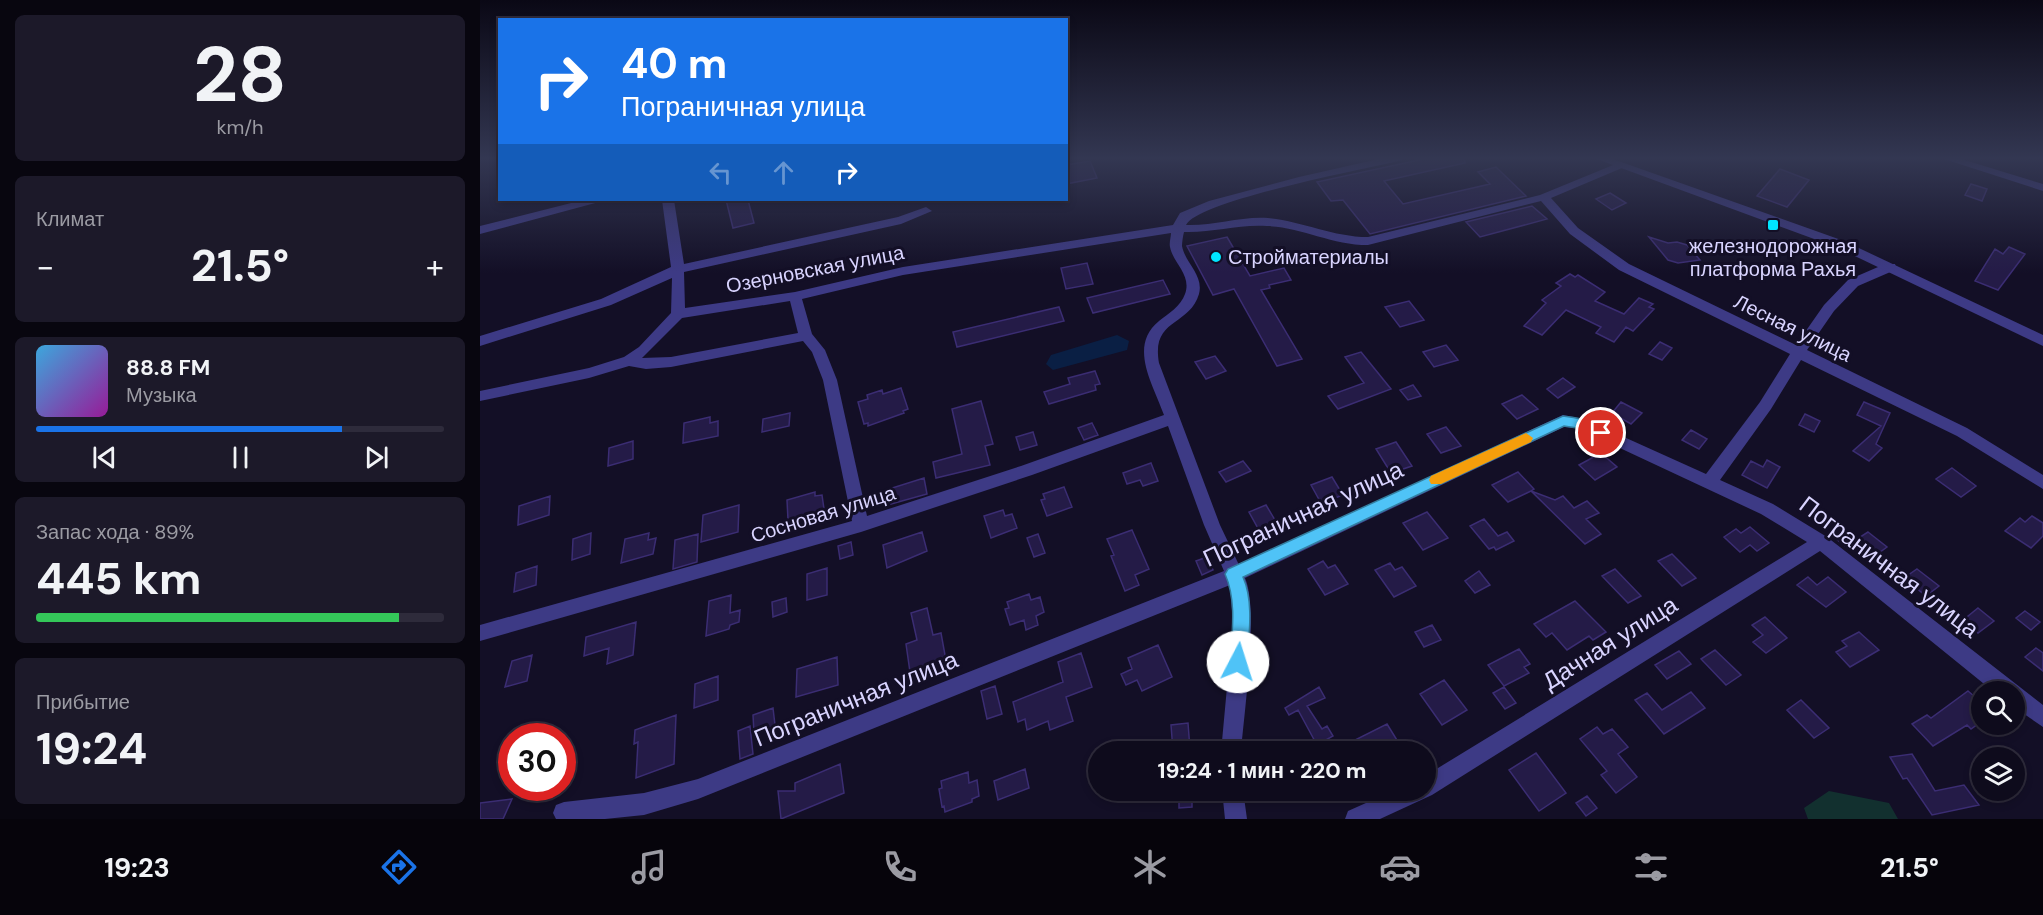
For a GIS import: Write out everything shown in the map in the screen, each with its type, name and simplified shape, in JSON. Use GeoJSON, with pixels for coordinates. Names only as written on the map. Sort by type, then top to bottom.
{"type":"FeatureCollection","features":[{"type":"Feature","properties":{"kind":"street"},"geometry":{"type":"LineString","coordinates":[[1232,741],[1242,622],[1239,585],[1212,525],[1152,363],[1149,346],[1157,330],[1181,310],[1192,294],[1192,278],[1176,247],[1178,228],[1184,216],[1213,203],[1238,196]]}},
{"type":"Feature","properties":{"kind":"street"},"geometry":{"type":"LineString","coordinates":[[1705,196],[1840,244],[2043,341]]}},
{"type":"Feature","properties":{"kind":"street","name":"Озерновская улица"},"geometry":{"type":"LineString","coordinates":[[678,314],[795,296],[903,271],[1178,228],[1203,229],[1250,222],[1270,222],[1347,241],[1368,241],[1544,197]]}},
{"type":"Feature","properties":{"kind":"street","name":"Лесная улица"},"geometry":{"type":"LineString","coordinates":[[1544,197],[1574,231],[1624,267],[1962,432],[2043,483]]}},
{"type":"Feature","properties":{"kind":"street"},"geometry":{"type":"LineString","coordinates":[[480,230],[591,201]]}},
{"type":"Feature","properties":{"kind":"street"},"geometry":{"type":"LineString","coordinates":[[480,396],[589,373],[629,361],[644,350],[678,314],[678,269],[668,201]]}},
{"type":"Feature","properties":{"kind":"street"},"geometry":{"type":"LineString","coordinates":[[480,341],[611,300],[657,281],[678,269],[901,220],[926,211]]}},
{"type":"Feature","properties":{"kind":"street"},"geometry":{"type":"LineString","coordinates":[[1708,483],[1763,410],[1806,339],[1836,299],[1855,281],[1878,274],[1890,267]]}},
{"type":"Feature","properties":{"kind":"street"},"geometry":{"type":"LineString","coordinates":[[795,296],[806,336],[818,350],[830,380],[861,525]]}},
{"type":"Feature","properties":{"kind":"street"},"geometry":{"type":"LineString","coordinates":[[629,361],[646,364],[671,362],[806,336]]}},
{"type":"Feature","properties":{"kind":"street","name":"Сосновая улица"},"geometry":{"type":"LineString","coordinates":[[480,633],[861,525],[1026,471],[1172,418]]}},
{"type":"Feature","properties":{"kind":"street","name":"Пограничная улица"},"geometry":{"type":"LineString","coordinates":[[564,813],[644,804],[698,789],[1213,585],[1563,421],[1579,423],[1767,508],[1821,542],[1996,681]]}},
{"type":"Feature","properties":{"kind":"street","name":"Дачная улица"},"geometry":{"type":"LineString","coordinates":[[1436,781],[1821,542]]}},
{"type":"Feature","properties":{"kind":"street"},"geometry":{"type":"LineString","coordinates":[[2025,703],[2043,717]]}},
{"type":"Feature","properties":{"kind":"street"},"geometry":{"type":"LineString","coordinates":[[1234,801],[1236,819]]}},
{"type":"Feature","properties":{"kind":"street"},"geometry":{"type":"LineString","coordinates":[[1356,819],[1396,801]]}},
{"type":"Feature","properties":{"kind":"green space"},"geometry":{"type":"Polygon","coordinates":[[[1829,791],[1889,803],[1898,819],[1808,819],[1804,808],[1829,791]]]}},
{"type":"Feature","properties":{"kind":"water"},"geometry":{"type":"Polygon","coordinates":[[[1117,335],[1129,341],[1127,350],[1053,370],[1046,364],[1051,355],[1117,335]]]}},
{"type":"Feature","properties":{"kind":"building"},"geometry":{"type":"Polygon","coordinates":[[[1327,196],[1397,196],[1403,204],[1437,196],[1525,196],[1370,234],[1343,200],[1331,201],[1327,196]]]}},
{"type":"Feature","properties":{"kind":"building"},"geometry":{"type":"Polygon","coordinates":[[[1602,196],[1615,196],[1626,203],[1612,210],[1596,199],[1602,196]]]}},
{"type":"Feature","properties":{"kind":"building"},"geometry":{"type":"Polygon","coordinates":[[[1758,196],[1796,196],[1787,207],[1758,196]]]}},
{"type":"Feature","properties":{"kind":"building"},"geometry":{"type":"Polygon","coordinates":[[[1968,196],[1984,196],[1982,201],[1968,196]]]}},
{"type":"Feature","properties":{"kind":"building"},"geometry":{"type":"Polygon","coordinates":[[[726,201],[748,201],[754,223],[733,228],[726,201]]]}},
{"type":"Feature","properties":{"kind":"building"},"geometry":{"type":"Polygon","coordinates":[[[1532,206],[1547,219],[1480,237],[1466,222],[1532,206]]]}},
{"type":"Feature","properties":{"kind":"building"},"geometry":{"type":"Polygon","coordinates":[[[1227,237],[1250,276],[1284,268],[1291,280],[1269,285],[1270,288],[1261,290],[1302,359],[1277,366],[1234,289],[1213,295],[1187,246],[1227,237]]]}},
{"type":"Feature","properties":{"kind":"building"},"geometry":{"type":"Polygon","coordinates":[[[1649,237],[1668,243],[1677,242],[1687,245],[1700,260],[1678,263],[1668,260],[1649,237]]]}},
{"type":"Feature","properties":{"kind":"building"},"geometry":{"type":"Polygon","coordinates":[[[2009,247],[2025,254],[1998,290],[1975,281],[1995,249],[2003,254],[2009,247]]]}},
{"type":"Feature","properties":{"kind":"building"},"geometry":{"type":"Polygon","coordinates":[[[1087,263],[1093,284],[1066,289],[1061,268],[1087,263]]]}},
{"type":"Feature","properties":{"kind":"building"},"geometry":{"type":"Polygon","coordinates":[[[1570,274],[1575,277],[1578,275],[1605,292],[1595,301],[1624,314],[1639,298],[1653,304],[1649,307],[1654,309],[1633,331],[1626,327],[1614,342],[1596,333],[1601,327],[1566,310],[1542,335],[1524,326],[1546,303],[1542,300],[1561,286],[1556,283],[1570,274]]]}},
{"type":"Feature","properties":{"kind":"building"},"geometry":{"type":"Polygon","coordinates":[[[1163,280],[1170,294],[1093,313],[1087,298],[1163,280]]]}},
{"type":"Feature","properties":{"kind":"building"},"geometry":{"type":"Polygon","coordinates":[[[1409,301],[1424,320],[1400,327],[1385,307],[1409,301]]]}},
{"type":"Feature","properties":{"kind":"building"},"geometry":{"type":"Polygon","coordinates":[[[1059,307],[1064,321],[957,347],[953,332],[1059,307]]]}},
{"type":"Feature","properties":{"kind":"building"},"geometry":{"type":"Polygon","coordinates":[[[1660,342],[1672,348],[1662,360],[1649,354],[1660,342]]]}},
{"type":"Feature","properties":{"kind":"building"},"geometry":{"type":"Polygon","coordinates":[[[1446,345],[1458,360],[1434,367],[1423,352],[1446,345]]]}},
{"type":"Feature","properties":{"kind":"building"},"geometry":{"type":"Polygon","coordinates":[[[1361,352],[1391,389],[1338,409],[1328,396],[1364,383],[1345,357],[1361,352]]]}},
{"type":"Feature","properties":{"kind":"building"},"geometry":{"type":"Polygon","coordinates":[[[1215,356],[1226,371],[1206,379],[1195,362],[1215,356]]]}},
{"type":"Feature","properties":{"kind":"building"},"geometry":{"type":"Polygon","coordinates":[[[1095,371],[1100,384],[1095,385],[1096,390],[1049,404],[1044,392],[1070,384],[1068,378],[1095,371]]]}},
{"type":"Feature","properties":{"kind":"building"},"geometry":{"type":"Polygon","coordinates":[[[1563,378],[1575,387],[1558,398],[1547,389],[1563,378]]]}},
{"type":"Feature","properties":{"kind":"building"},"geometry":{"type":"Polygon","coordinates":[[[1413,385],[1421,396],[1408,400],[1400,390],[1413,385]]]}},
{"type":"Feature","properties":{"kind":"building"},"geometry":{"type":"Polygon","coordinates":[[[901,388],[908,409],[903,411],[904,413],[868,426],[868,423],[864,424],[858,402],[868,399],[867,395],[882,390],[883,394],[901,388]]]}},
{"type":"Feature","properties":{"kind":"building"},"geometry":{"type":"Polygon","coordinates":[[[1522,395],[1538,409],[1517,419],[1502,404],[1522,395]]]}},
{"type":"Feature","properties":{"kind":"building"},"geometry":{"type":"Polygon","coordinates":[[[981,401],[993,444],[985,446],[990,465],[936,478],[933,462],[962,454],[952,409],[981,401]]]}},
{"type":"Feature","properties":{"kind":"building"},"geometry":{"type":"Polygon","coordinates":[[[1621,402],[1642,413],[1631,424],[1612,413],[1621,402]]]}},
{"type":"Feature","properties":{"kind":"building"},"geometry":{"type":"Polygon","coordinates":[[[1864,402],[1890,413],[1876,444],[1882,448],[1869,461],[1853,451],[1881,426],[1857,415],[1864,402]]]}},
{"type":"Feature","properties":{"kind":"building"},"geometry":{"type":"Polygon","coordinates":[[[790,413],[789,426],[762,432],[763,419],[790,413]]]}},
{"type":"Feature","properties":{"kind":"building"},"geometry":{"type":"Polygon","coordinates":[[[1805,414],[1820,421],[1814,432],[1799,425],[1805,414]]]}},
{"type":"Feature","properties":{"kind":"building"},"geometry":{"type":"Polygon","coordinates":[[[710,417],[710,423],[718,421],[718,436],[683,443],[684,423],[710,417]]]}},
{"type":"Feature","properties":{"kind":"building"},"geometry":{"type":"Polygon","coordinates":[[[1092,423],[1098,435],[1084,440],[1078,428],[1092,423]]]}},
{"type":"Feature","properties":{"kind":"building"},"geometry":{"type":"Polygon","coordinates":[[[1446,427],[1461,446],[1441,453],[1427,434],[1446,427]]]}},
{"type":"Feature","properties":{"kind":"building"},"geometry":{"type":"Polygon","coordinates":[[[1691,430],[1707,439],[1699,449],[1682,440],[1691,430]]]}},
{"type":"Feature","properties":{"kind":"building"},"geometry":{"type":"Polygon","coordinates":[[[1033,432],[1037,445],[1020,450],[1016,437],[1033,432]]]}},
{"type":"Feature","properties":{"kind":"building"},"geometry":{"type":"Polygon","coordinates":[[[633,441],[633,459],[608,466],[609,448],[633,441]]]}},
{"type":"Feature","properties":{"kind":"building"},"geometry":{"type":"Polygon","coordinates":[[[1396,442],[1412,466],[1391,473],[1376,449],[1396,442]]]}},
{"type":"Feature","properties":{"kind":"building"},"geometry":{"type":"Polygon","coordinates":[[[1601,453],[1617,467],[1595,480],[1579,465],[1601,453]]]}},
{"type":"Feature","properties":{"kind":"building"},"geometry":{"type":"Polygon","coordinates":[[[1767,460],[1780,467],[1767,488],[1742,475],[1751,461],[1763,467],[1767,460]]]}},
{"type":"Feature","properties":{"kind":"building"},"geometry":{"type":"Polygon","coordinates":[[[1243,461],[1251,471],[1226,482],[1219,472],[1243,461]]]}},
{"type":"Feature","properties":{"kind":"building"},"geometry":{"type":"Polygon","coordinates":[[[1151,463],[1158,481],[1143,486],[1140,480],[1127,484],[1123,473],[1151,463]]]}},
{"type":"Feature","properties":{"kind":"building"},"geometry":{"type":"Polygon","coordinates":[[[1952,468],[1976,486],[1961,497],[1936,479],[1952,468]]]}},
{"type":"Feature","properties":{"kind":"building"},"geometry":{"type":"Polygon","coordinates":[[[1518,472],[1534,489],[1508,502],[1492,485],[1518,472]]]}},
{"type":"Feature","properties":{"kind":"building"},"geometry":{"type":"Polygon","coordinates":[[[1332,477],[1343,495],[1321,503],[1311,485],[1332,477]]]}},
{"type":"Feature","properties":{"kind":"building"},"geometry":{"type":"Polygon","coordinates":[[[924,478],[927,494],[891,504],[889,489],[924,478]]]}},
{"type":"Feature","properties":{"kind":"building"},"geometry":{"type":"Polygon","coordinates":[[[1064,487],[1072,507],[1047,516],[1041,500],[1045,499],[1043,494],[1064,487]]]}},
{"type":"Feature","properties":{"kind":"building"},"geometry":{"type":"Polygon","coordinates":[[[1531,491],[1555,500],[1563,496],[1574,508],[1587,501],[1599,513],[1586,519],[1601,534],[1585,544],[1531,491]]]}},
{"type":"Feature","properties":{"kind":"building"},"geometry":{"type":"Polygon","coordinates":[[[815,492],[815,496],[822,495],[824,509],[788,520],[787,500],[815,492]]]}},
{"type":"Feature","properties":{"kind":"building"},"geometry":{"type":"Polygon","coordinates":[[[550,496],[549,515],[518,525],[519,506],[550,496]]]}},
{"type":"Feature","properties":{"kind":"building"},"geometry":{"type":"Polygon","coordinates":[[[739,505],[738,532],[701,542],[703,515],[739,505]]]}},
{"type":"Feature","properties":{"kind":"building"},"geometry":{"type":"Polygon","coordinates":[[[1266,505],[1278,525],[1260,532],[1249,512],[1266,505]]]}},
{"type":"Feature","properties":{"kind":"building"},"geometry":{"type":"Polygon","coordinates":[[[1003,510],[1005,516],[1012,514],[1017,528],[991,538],[984,516],[1003,510]]]}},
{"type":"Feature","properties":{"kind":"building"},"geometry":{"type":"Polygon","coordinates":[[[1427,512],[1448,538],[1423,550],[1403,523],[1427,512]]]}},
{"type":"Feature","properties":{"kind":"building"},"geometry":{"type":"Polygon","coordinates":[[[2032,516],[2043,523],[2043,536],[2031,548],[2005,531],[2020,518],[2025,522],[2032,516]]]}},
{"type":"Feature","properties":{"kind":"building"},"geometry":{"type":"Polygon","coordinates":[[[1484,519],[1498,536],[1507,532],[1514,541],[1496,550],[1494,547],[1489,549],[1470,526],[1484,519]]]}},
{"type":"Feature","properties":{"kind":"building"},"geometry":{"type":"Polygon","coordinates":[[[1750,527],[1769,543],[1757,551],[1750,545],[1740,552],[1724,537],[1736,529],[1741,533],[1750,527]]]}},
{"type":"Feature","properties":{"kind":"building"},"geometry":{"type":"Polygon","coordinates":[[[1132,530],[1149,569],[1135,575],[1139,585],[1125,591],[1107,539],[1132,530]]]}},
{"type":"Feature","properties":{"kind":"building"},"geometry":{"type":"Polygon","coordinates":[[[1845,530],[1855,538],[1845,546],[1835,538],[1845,530]]]}},
{"type":"Feature","properties":{"kind":"building"},"geometry":{"type":"Polygon","coordinates":[[[922,532],[927,551],[887,568],[883,545],[922,532]]]}},
{"type":"Feature","properties":{"kind":"building"},"geometry":{"type":"Polygon","coordinates":[[[1868,532],[1887,547],[1876,555],[1857,539],[1868,532]]]}},
{"type":"Feature","properties":{"kind":"building"},"geometry":{"type":"Polygon","coordinates":[[[591,533],[590,554],[572,560],[573,539],[591,533]]]}},
{"type":"Feature","properties":{"kind":"building"},"geometry":{"type":"Polygon","coordinates":[[[649,533],[648,540],[656,538],[653,554],[621,563],[625,539],[649,533]]]}},
{"type":"Feature","properties":{"kind":"building"},"geometry":{"type":"Polygon","coordinates":[[[698,534],[697,562],[673,569],[675,540],[698,534]]]}},
{"type":"Feature","properties":{"kind":"building"},"geometry":{"type":"Polygon","coordinates":[[[1038,534],[1045,553],[1034,557],[1027,538],[1038,534]]]}},
{"type":"Feature","properties":{"kind":"building"},"geometry":{"type":"Polygon","coordinates":[[[851,542],[853,555],[840,559],[838,546],[851,542]]]}},
{"type":"Feature","properties":{"kind":"building"},"geometry":{"type":"Polygon","coordinates":[[[1672,554],[1696,578],[1682,586],[1658,561],[1672,554]]]}},
{"type":"Feature","properties":{"kind":"building"},"geometry":{"type":"Polygon","coordinates":[[[1207,557],[1213,570],[1202,575],[1196,561],[1207,557]]]}},
{"type":"Feature","properties":{"kind":"building"},"geometry":{"type":"Polygon","coordinates":[[[1323,561],[1328,568],[1335,565],[1348,584],[1325,595],[1308,569],[1323,561]]]}},
{"type":"Feature","properties":{"kind":"building"},"geometry":{"type":"Polygon","coordinates":[[[1390,563],[1395,570],[1402,567],[1416,586],[1394,597],[1375,570],[1390,563]]]}},
{"type":"Feature","properties":{"kind":"building"},"geometry":{"type":"Polygon","coordinates":[[[537,566],[536,585],[514,592],[516,573],[537,566]]]}},
{"type":"Feature","properties":{"kind":"building"},"geometry":{"type":"Polygon","coordinates":[[[827,568],[827,595],[807,600],[807,574],[827,568]]]}},
{"type":"Feature","properties":{"kind":"building"},"geometry":{"type":"Polygon","coordinates":[[[1615,569],[1641,596],[1628,603],[1602,576],[1615,569]]]}},
{"type":"Feature","properties":{"kind":"building"},"geometry":{"type":"Polygon","coordinates":[[[1917,569],[1939,586],[1926,596],[1904,578],[1917,569]]]}},
{"type":"Feature","properties":{"kind":"building"},"geometry":{"type":"Polygon","coordinates":[[[1479,571],[1490,585],[1475,593],[1465,581],[1479,571]]]}},
{"type":"Feature","properties":{"kind":"building"},"geometry":{"type":"Polygon","coordinates":[[[1808,577],[1817,585],[1828,577],[1846,592],[1826,607],[1797,585],[1808,577]]]}},
{"type":"Feature","properties":{"kind":"building"},"geometry":{"type":"Polygon","coordinates":[[[1029,594],[1031,600],[1040,597],[1044,612],[1036,616],[1038,625],[1026,630],[1024,620],[1010,625],[1005,609],[1009,608],[1007,602],[1029,594]]]}},
{"type":"Feature","properties":{"kind":"building"},"geometry":{"type":"Polygon","coordinates":[[[731,595],[730,613],[740,610],[739,622],[730,625],[729,629],[706,636],[709,601],[731,595]]]}},
{"type":"Feature","properties":{"kind":"building"},"geometry":{"type":"Polygon","coordinates":[[[786,598],[787,612],[773,617],[772,602],[786,598]]]}},
{"type":"Feature","properties":{"kind":"building"},"geometry":{"type":"Polygon","coordinates":[[[1575,601],[1606,632],[1593,640],[1589,636],[1567,650],[1552,633],[1546,637],[1534,624],[1575,601]]]}},
{"type":"Feature","properties":{"kind":"building"},"geometry":{"type":"Polygon","coordinates":[[[927,608],[933,635],[941,633],[947,666],[911,679],[906,644],[917,640],[911,613],[927,608]]]}},
{"type":"Feature","properties":{"kind":"building"},"geometry":{"type":"Polygon","coordinates":[[[1978,608],[1994,621],[1978,633],[1962,621],[1978,608]]]}},
{"type":"Feature","properties":{"kind":"building"},"geometry":{"type":"Polygon","coordinates":[[[2025,611],[2040,622],[2031,630],[2016,618],[2025,611]]]}},
{"type":"Feature","properties":{"kind":"building"},"geometry":{"type":"Polygon","coordinates":[[[1765,617],[1787,638],[1766,653],[1753,642],[1763,635],[1752,625],[1765,617]]]}},
{"type":"Feature","properties":{"kind":"building"},"geometry":{"type":"Polygon","coordinates":[[[636,622],[633,655],[607,664],[609,648],[584,656],[586,637],[636,622]]]}},
{"type":"Feature","properties":{"kind":"building"},"geometry":{"type":"Polygon","coordinates":[[[1432,625],[1441,640],[1424,647],[1415,632],[1432,625]]]}},
{"type":"Feature","properties":{"kind":"building"},"geometry":{"type":"Polygon","coordinates":[[[1859,632],[1879,650],[1850,667],[1836,652],[1847,646],[1842,641],[1859,632]]]}},
{"type":"Feature","properties":{"kind":"building"},"geometry":{"type":"Polygon","coordinates":[[[1158,645],[1172,677],[1142,691],[1137,680],[1126,685],[1121,674],[1132,669],[1128,658],[1158,645]]]}},
{"type":"Feature","properties":{"kind":"building"},"geometry":{"type":"Polygon","coordinates":[[[2036,648],[2043,653],[2043,671],[2025,657],[2036,648]]]}},
{"type":"Feature","properties":{"kind":"building"},"geometry":{"type":"Polygon","coordinates":[[[1519,649],[1530,664],[1524,667],[1529,673],[1504,686],[1488,665],[1519,649]]]}},
{"type":"Feature","properties":{"kind":"building"},"geometry":{"type":"Polygon","coordinates":[[[1715,650],[1741,675],[1726,685],[1701,659],[1715,650]]]}},
{"type":"Feature","properties":{"kind":"building"},"geometry":{"type":"Polygon","coordinates":[[[1679,651],[1691,664],[1667,679],[1655,665],[1679,651]]]}},
{"type":"Feature","properties":{"kind":"building"},"geometry":{"type":"Polygon","coordinates":[[[1081,653],[1092,687],[1066,697],[1073,721],[1050,730],[1048,721],[1027,730],[1025,719],[1018,722],[1013,702],[1063,682],[1058,662],[1081,653]]]}},
{"type":"Feature","properties":{"kind":"building"},"geometry":{"type":"Polygon","coordinates":[[[532,655],[527,681],[505,687],[512,661],[532,655]]]}},
{"type":"Feature","properties":{"kind":"building"},"geometry":{"type":"Polygon","coordinates":[[[837,657],[838,685],[796,697],[797,669],[837,657]]]}},
{"type":"Feature","properties":{"kind":"building"},"geometry":{"type":"Polygon","coordinates":[[[718,676],[718,700],[694,708],[695,684],[718,676]]]}},
{"type":"Feature","properties":{"kind":"building"},"geometry":{"type":"Polygon","coordinates":[[[1444,680],[1467,710],[1442,725],[1420,694],[1444,680]]]}},
{"type":"Feature","properties":{"kind":"building"},"geometry":{"type":"Polygon","coordinates":[[[995,686],[1002,714],[987,719],[981,691],[995,686]]]}},
{"type":"Feature","properties":{"kind":"building"},"geometry":{"type":"Polygon","coordinates":[[[1319,687],[1325,698],[1307,706],[1322,729],[1327,726],[1333,736],[1324,741],[1315,741],[1298,710],[1289,715],[1285,708],[1319,687]]]}},
{"type":"Feature","properties":{"kind":"building"},"geometry":{"type":"Polygon","coordinates":[[[1504,687],[1516,703],[1505,709],[1493,693],[1504,687]]]}},
{"type":"Feature","properties":{"kind":"building"},"geometry":{"type":"Polygon","coordinates":[[[1968,691],[1971,694],[1971,729],[1967,725],[1933,746],[1912,724],[1927,715],[1931,718],[1968,691]]]}},
{"type":"Feature","properties":{"kind":"building"},"geometry":{"type":"Polygon","coordinates":[[[1691,692],[1705,708],[1664,734],[1635,700],[1647,693],[1662,710],[1691,692]]]}},
{"type":"Feature","properties":{"kind":"building"},"geometry":{"type":"Polygon","coordinates":[[[1801,700],[1829,728],[1814,738],[1787,710],[1801,700]]]}},
{"type":"Feature","properties":{"kind":"building"},"geometry":{"type":"Polygon","coordinates":[[[773,708],[775,725],[754,733],[753,715],[773,708]]]}},
{"type":"Feature","properties":{"kind":"building"},"geometry":{"type":"Polygon","coordinates":[[[676,715],[674,764],[636,778],[638,742],[634,744],[635,730],[676,715]]]}},
{"type":"Feature","properties":{"kind":"building"},"geometry":{"type":"Polygon","coordinates":[[[1188,723],[1189,741],[1172,741],[1171,725],[1188,723]]]}},
{"type":"Feature","properties":{"kind":"building"},"geometry":{"type":"Polygon","coordinates":[[[1387,724],[1398,741],[1353,741],[1387,724]]]}},
{"type":"Feature","properties":{"kind":"building"},"geometry":{"type":"Polygon","coordinates":[[[750,726],[753,754],[740,759],[738,731],[750,726]]]}},
{"type":"Feature","properties":{"kind":"building"},"geometry":{"type":"Polygon","coordinates":[[[1597,727],[1603,734],[1612,729],[1628,747],[1618,754],[1637,777],[1616,793],[1601,775],[1607,771],[1580,739],[1597,727]]]}},
{"type":"Feature","properties":{"kind":"building"},"geometry":{"type":"Polygon","coordinates":[[[1536,753],[1566,793],[1539,811],[1509,770],[1536,753]]]}},
{"type":"Feature","properties":{"kind":"building"},"geometry":{"type":"Polygon","coordinates":[[[1912,754],[1935,791],[1964,785],[1971,794],[1971,801],[1976,801],[1979,805],[1932,815],[1907,778],[1903,779],[1890,757],[1912,754]]]}},
{"type":"Feature","properties":{"kind":"building"},"geometry":{"type":"Polygon","coordinates":[[[840,764],[844,793],[781,819],[778,791],[795,791],[795,783],[840,764]]]}},
{"type":"Feature","properties":{"kind":"building"},"geometry":{"type":"Polygon","coordinates":[[[1025,769],[1029,788],[998,800],[994,781],[1025,769]]]}},
{"type":"Feature","properties":{"kind":"building"},"geometry":{"type":"Polygon","coordinates":[[[968,772],[969,783],[977,780],[979,796],[972,799],[972,802],[945,812],[939,789],[942,788],[941,781],[968,772]]]}},
{"type":"Feature","properties":{"kind":"building"},"geometry":{"type":"Polygon","coordinates":[[[1587,796],[1597,808],[1586,816],[1576,803],[1587,796]]]}},
{"type":"Feature","properties":{"kind":"building"},"geometry":{"type":"Polygon","coordinates":[[[511,801],[503,819],[480,819],[480,803],[511,801]]]}},
{"type":"Feature","properties":{"kind":"building"},"geometry":{"type":"Polygon","coordinates":[[[1179,801],[1192,801],[1192,807],[1179,808],[1179,801]]]}},
{"type":"Feature","properties":{"kind":"slow traffic"},"geometry":{"type":"LineString","coordinates":[[1436,480],[1526,438]]}},
{"type":"Feature","properties":{"kind":"place","name":"железнодорожная платформа Рахья"},"geometry":{"type":"Point","coordinates":[1773,225]}},
{"type":"Feature","properties":{"kind":"place","name":"Стройматериалы"},"geometry":{"type":"Point","coordinates":[1216,257]}},
{"type":"Feature","properties":{"kind":"route"},"geometry":{"type":"LineString","coordinates":[[1238,662],[1242,622],[1239,585],[1233,574],[1563,421],[1579,423],[1601,433]]}}]}
